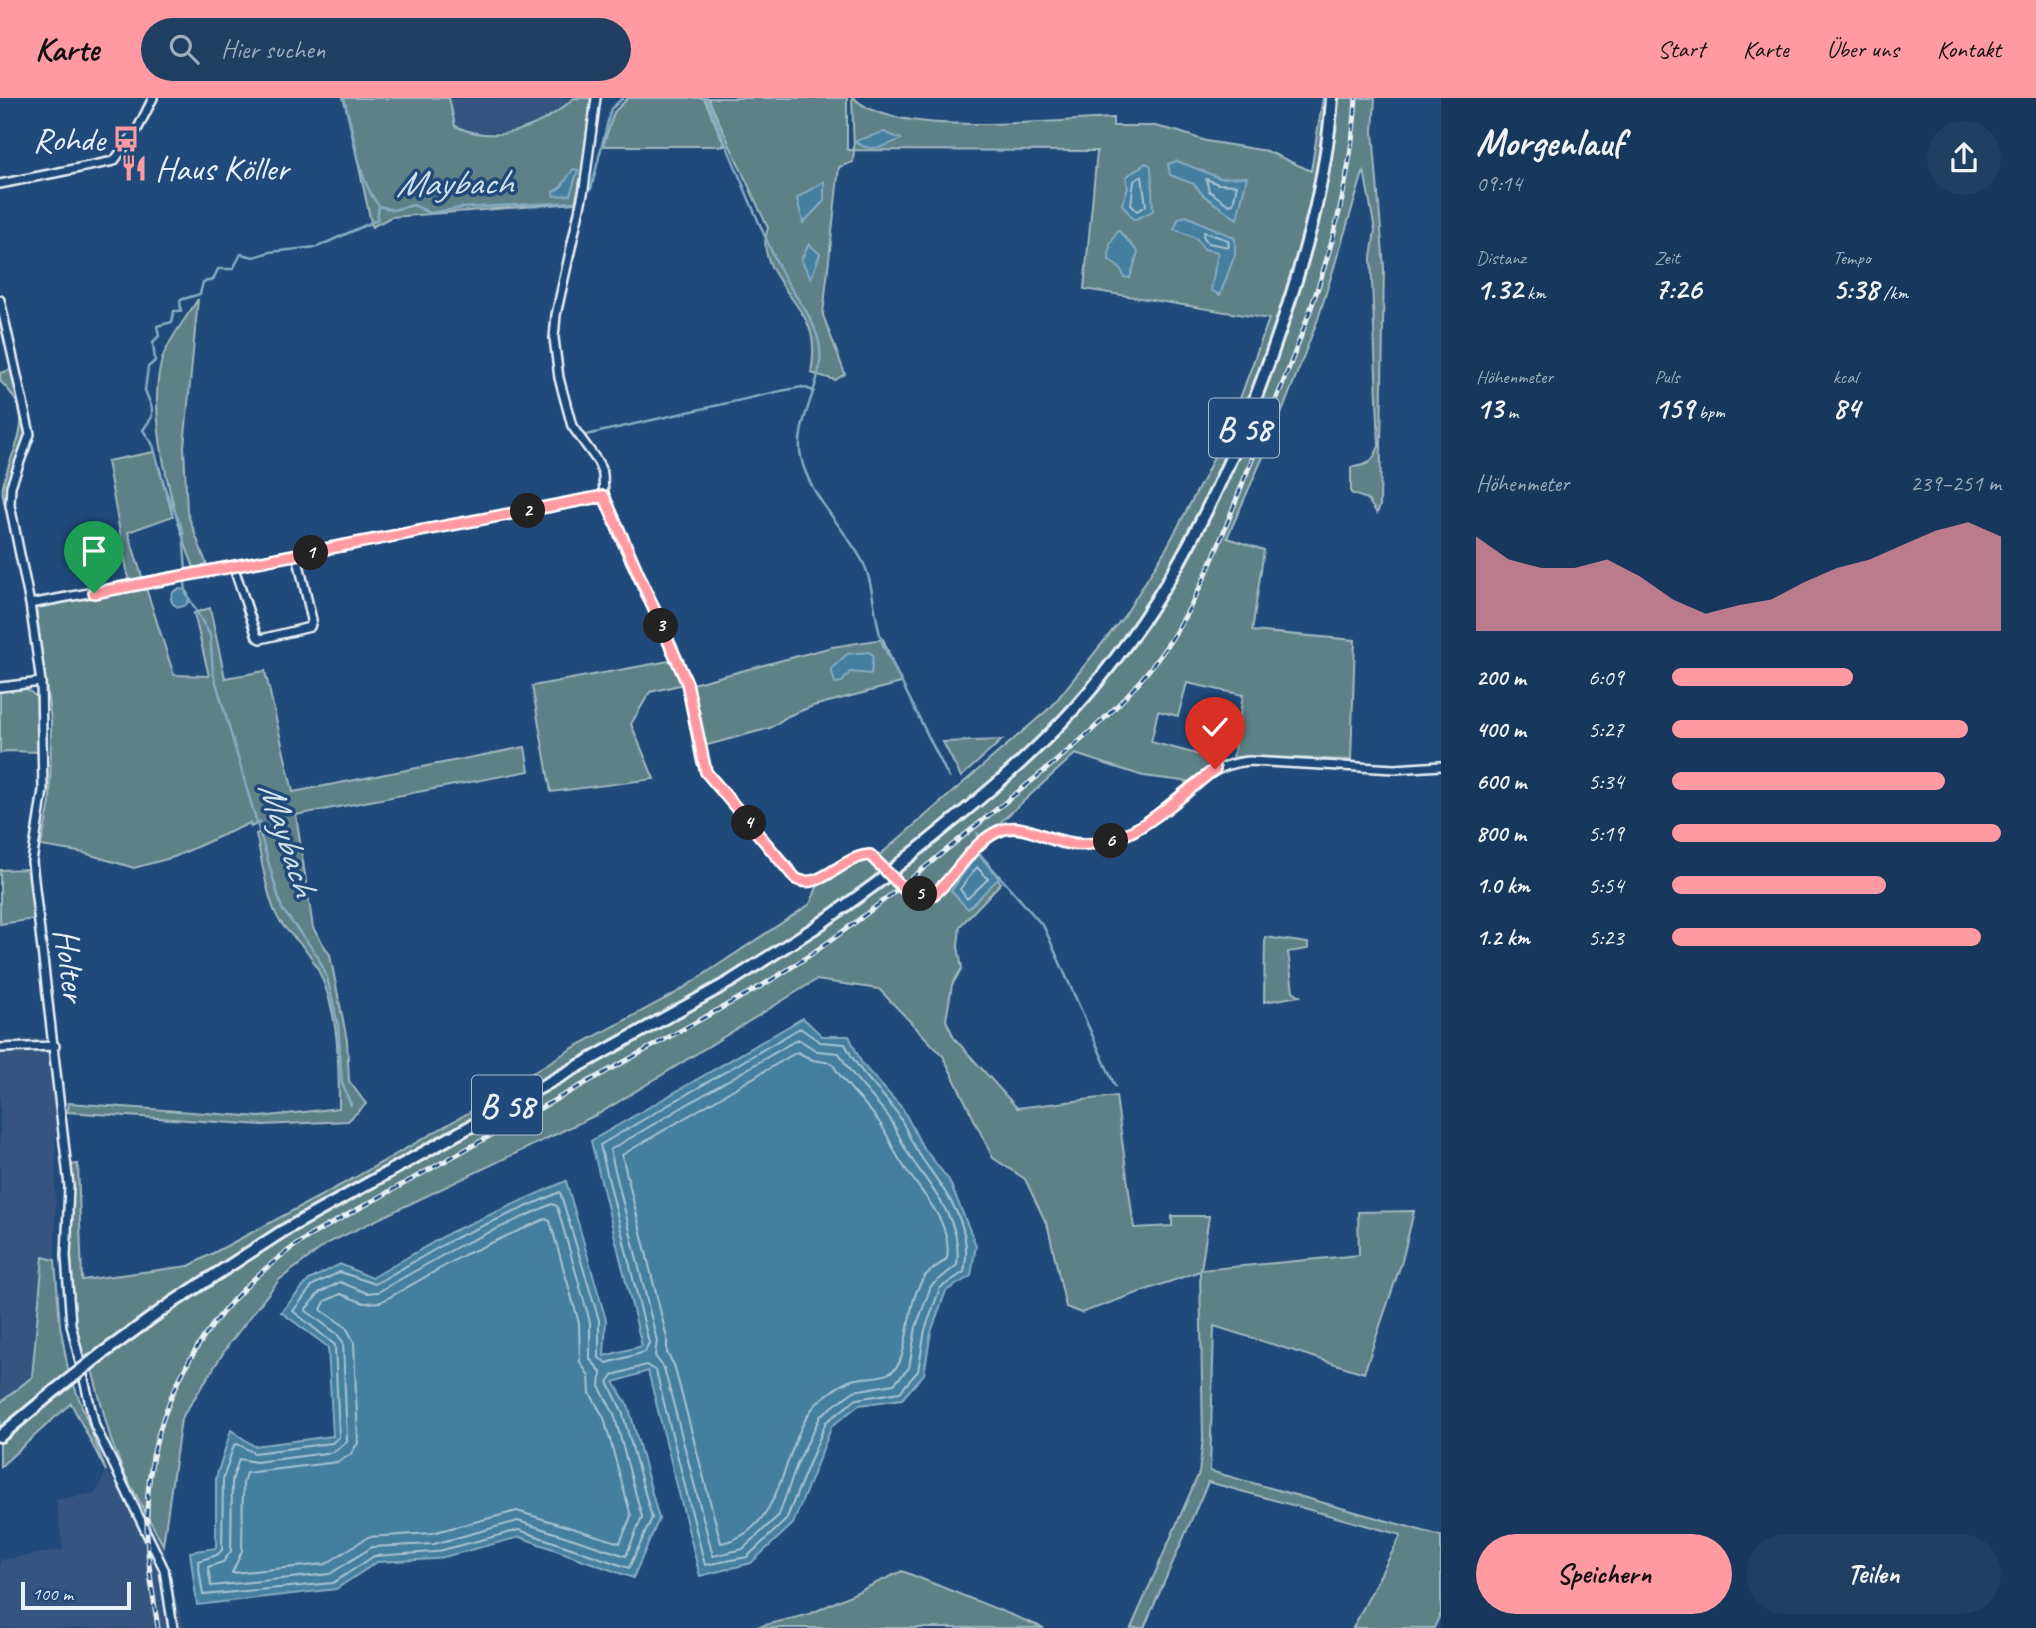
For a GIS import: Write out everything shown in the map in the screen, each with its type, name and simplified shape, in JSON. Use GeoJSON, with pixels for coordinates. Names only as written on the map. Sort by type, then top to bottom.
{"type":"FeatureCollection","features":[{"type":"Feature","properties":{"kind":"main road","name":"B 58"},"geometry":{"type":"LineString","coordinates":[[0,1436],[103,1353],[172,1303],[283,1231],[732,981],[795,942],[877,883],[1001,781],[1065,719],[1136,632],[1185,554],[1232,456],[1284,320],[1313,224],[1332,98]]}},
{"type":"Feature","properties":{"kind":"street"},"geometry":{"type":"LineString","coordinates":[[0,184],[114,161],[138,128],[153,98]]}},
{"type":"Feature","properties":{"kind":"street"},"geometry":{"type":"LineString","coordinates":[[596,98],[591,146],[559,297],[554,338],[564,405],[572,426],[598,462],[603,474],[604,496],[687,683],[706,772],[796,879],[804,883],[819,880],[853,857],[870,855],[905,890],[933,895],[976,848],[1003,830],[1020,828],[1074,844],[1120,839],[1136,830],[1215,769],[1238,762],[1408,770],[1441,766]]}},
{"type":"Feature","properties":{"kind":"street","name":"Holter"},"geometry":{"type":"LineString","coordinates":[[0,300],[29,419],[29,445],[9,496],[30,604],[41,681],[43,790],[32,862],[69,1186],[67,1290],[76,1355],[95,1426],[159,1552],[168,1585],[173,1628]]}},
{"type":"Feature","properties":{"kind":"street"},"geometry":{"type":"LineString","coordinates":[[30,604],[234,568],[604,496]]}},
{"type":"Feature","properties":{"kind":"street"},"geometry":{"type":"LineString","coordinates":[[234,568],[257,636],[261,639],[310,627],[312,620],[298,555]]}},
{"type":"Feature","properties":{"kind":"street"},"geometry":{"type":"LineString","coordinates":[[0,687],[41,681]]}},
{"type":"Feature","properties":{"kind":"street"},"geometry":{"type":"LineString","coordinates":[[0,1048],[55,1046]]}},
{"type":"Feature","properties":{"kind":"shaded area"},"geometry":{"type":"Polygon","coordinates":[[[449,98],[574,98],[558,113],[533,128],[510,132],[468,132],[455,126],[449,98]]]}},
{"type":"Feature","properties":{"kind":"shaded area"},"geometry":{"type":"Polygon","coordinates":[[[51,1037],[56,1090],[55,1260],[43,1257],[32,1377],[0,1403],[0,1041],[51,1037]]]}},
{"type":"Feature","properties":{"kind":"shaded area"},"geometry":{"type":"Polygon","coordinates":[[[106,1471],[143,1519],[144,1512],[147,1515],[148,1525],[163,1545],[184,1628],[0,1628],[0,1560],[63,1550],[56,1500],[96,1493],[106,1471]]]}},
{"type":"Feature","properties":{"kind":"green space"},"geometry":{"type":"Polygon","coordinates":[[[344,98],[449,98],[455,126],[471,132],[503,134],[533,125],[574,98],[593,98],[585,160],[575,203],[391,217],[372,227],[344,98]]]}},
{"type":"Feature","properties":{"kind":"green space"},"geometry":{"type":"Polygon","coordinates":[[[628,98],[704,98],[725,146],[603,146],[614,112],[628,98]]]}},
{"type":"Feature","properties":{"kind":"green space"},"geometry":{"type":"Polygon","coordinates":[[[708,98],[847,98],[847,150],[854,150],[853,162],[839,167],[823,315],[845,374],[835,380],[811,373],[813,346],[809,326],[770,265],[765,241],[768,228],[708,98]]]}},
{"type":"Feature","properties":{"kind":"green space"},"geometry":{"type":"Polygon","coordinates":[[[852,98],[874,111],[903,119],[938,123],[1016,123],[1113,118],[1113,126],[1155,126],[1206,141],[1267,151],[1311,171],[1323,98],[1375,98],[1373,132],[1384,267],[1380,506],[1377,513],[1367,499],[1351,493],[1351,467],[1369,462],[1379,446],[1371,258],[1375,230],[1364,170],[1318,319],[1275,430],[1227,538],[1264,550],[1252,631],[1355,640],[1351,760],[1245,756],[1233,758],[1243,695],[1187,683],[1178,716],[1158,711],[1151,742],[1212,758],[1211,767],[1191,782],[1143,776],[1075,754],[954,865],[923,906],[978,854],[1001,883],[960,926],[958,947],[962,968],[952,985],[946,1020],[954,1038],[1017,1108],[1116,1096],[1134,1228],[1172,1226],[1172,1216],[1209,1216],[1201,1270],[1359,1255],[1358,1212],[1414,1211],[1402,1261],[1364,1373],[1214,1326],[1210,1471],[1441,1536],[1441,1613],[1434,1628],[1353,1628],[1401,1535],[1208,1482],[1144,1628],[1131,1628],[1199,1473],[1203,1438],[1200,1271],[1081,1313],[1066,1307],[1048,1227],[1025,1179],[993,1158],[943,1056],[879,989],[816,980],[600,1113],[328,1243],[279,1280],[229,1344],[181,1419],[163,1545],[124,1473],[111,1440],[88,1355],[81,1359],[69,1270],[70,1165],[78,1164],[82,1280],[189,1266],[354,1178],[468,1113],[571,1049],[676,993],[810,904],[818,885],[853,862],[881,854],[1052,706],[1125,615],[1167,547],[1235,412],[1269,319],[1084,289],[1097,151],[854,150],[852,98]]]}},
{"type":"Feature","properties":{"kind":"green space"},"geometry":{"type":"Polygon","coordinates":[[[198,299],[184,447],[187,512],[208,568],[195,570],[170,493],[159,432],[157,403],[158,376],[164,354],[198,299]]]}},
{"type":"Feature","properties":{"kind":"green space"},"geometry":{"type":"Polygon","coordinates":[[[14,369],[28,433],[7,491],[7,513],[3,486],[20,432],[21,420],[19,408],[12,395],[0,381],[0,373],[14,369]]]}},
{"type":"Feature","properties":{"kind":"green space"},"geometry":{"type":"Polygon","coordinates":[[[154,452],[173,516],[128,532],[143,580],[129,582],[107,461],[154,452]]]}},
{"type":"Feature","properties":{"kind":"green space"},"geometry":{"type":"Polygon","coordinates":[[[146,588],[174,675],[209,676],[194,613],[210,608],[225,678],[265,671],[293,792],[525,747],[529,771],[296,815],[313,928],[330,955],[347,1040],[349,1081],[366,1104],[348,1121],[263,1125],[67,1112],[69,1103],[260,1117],[339,1108],[336,1030],[327,992],[311,957],[275,912],[266,884],[256,834],[264,830],[260,822],[251,827],[250,823],[174,857],[134,868],[84,853],[41,846],[50,803],[51,721],[36,608],[146,588]]]}},
{"type":"Feature","properties":{"kind":"green space"},"geometry":{"type":"Polygon","coordinates":[[[883,639],[901,683],[813,706],[788,716],[770,728],[704,746],[692,684],[832,647],[883,639]]]}},
{"type":"Feature","properties":{"kind":"green space"},"geometry":{"type":"Polygon","coordinates":[[[675,660],[684,684],[650,692],[631,724],[654,779],[551,792],[532,686],[675,660]]]}},
{"type":"Feature","properties":{"kind":"green space"},"geometry":{"type":"Polygon","coordinates":[[[23,686],[38,698],[39,752],[0,753],[0,690],[23,686]]]}},
{"type":"Feature","properties":{"kind":"green space"},"geometry":{"type":"Polygon","coordinates":[[[1002,740],[961,777],[943,742],[1002,740]]]}},
{"type":"Feature","properties":{"kind":"green space"},"geometry":{"type":"Polygon","coordinates":[[[29,869],[35,919],[0,924],[0,870],[29,869]]]}},
{"type":"Feature","properties":{"kind":"green space"},"geometry":{"type":"Polygon","coordinates":[[[1265,937],[1308,943],[1308,949],[1288,952],[1293,991],[1300,996],[1264,1002],[1265,937]]]}},
{"type":"Feature","properties":{"kind":"green space"},"geometry":{"type":"Polygon","coordinates":[[[43,1257],[55,1260],[60,1325],[68,1369],[106,1471],[71,1403],[0,1467],[0,1403],[32,1377],[43,1257]]]}},
{"type":"Feature","properties":{"kind":"green space"},"geometry":{"type":"Polygon","coordinates":[[[902,1571],[1044,1628],[753,1628],[810,1614],[902,1571]]]}},
{"type":"Feature","properties":{"kind":"water"},"geometry":{"type":"Polygon","coordinates":[[[884,132],[901,139],[872,148],[855,141],[884,132]]]}},
{"type":"Feature","properties":{"kind":"water"},"geometry":{"type":"Polygon","coordinates":[[[1177,161],[1220,178],[1247,177],[1237,219],[1203,195],[1194,184],[1170,175],[1168,164],[1177,161]]]}},
{"type":"Feature","properties":{"kind":"water"},"geometry":{"type":"Polygon","coordinates":[[[1146,163],[1151,166],[1153,211],[1134,220],[1122,204],[1128,188],[1126,177],[1146,163]]]}},
{"type":"Feature","properties":{"kind":"water"},"geometry":{"type":"Polygon","coordinates":[[[573,169],[578,170],[570,195],[554,196],[553,192],[561,187],[573,169]]]}},
{"type":"Feature","properties":{"kind":"water"},"geometry":{"type":"Polygon","coordinates":[[[824,181],[824,201],[803,223],[797,198],[824,181]]]}},
{"type":"Feature","properties":{"kind":"water"},"geometry":{"type":"Polygon","coordinates":[[[1186,216],[1235,238],[1235,254],[1220,295],[1211,290],[1218,252],[1204,249],[1196,238],[1174,229],[1179,218],[1186,216]]]}},
{"type":"Feature","properties":{"kind":"water"},"geometry":{"type":"Polygon","coordinates":[[[1118,230],[1138,252],[1130,278],[1124,277],[1121,269],[1109,260],[1110,244],[1118,230]]]}},
{"type":"Feature","properties":{"kind":"water"},"geometry":{"type":"Polygon","coordinates":[[[809,244],[820,254],[811,278],[801,260],[809,244]]]}},
{"type":"Feature","properties":{"kind":"water"},"geometry":{"type":"Polygon","coordinates":[[[180,589],[186,592],[189,598],[186,604],[180,607],[174,604],[171,598],[174,592],[180,589]]]}},
{"type":"Feature","properties":{"kind":"water"},"geometry":{"type":"Polygon","coordinates":[[[869,652],[873,655],[871,674],[850,672],[842,682],[835,683],[831,669],[847,654],[869,652]]]}},
{"type":"Feature","properties":{"kind":"water"},"geometry":{"type":"Polygon","coordinates":[[[978,854],[999,878],[968,909],[951,891],[978,854]]]}},
{"type":"Feature","properties":{"kind":"water"},"geometry":{"type":"Polygon","coordinates":[[[803,1018],[822,1036],[849,1036],[862,1064],[903,1109],[922,1146],[949,1180],[976,1245],[971,1276],[946,1291],[931,1332],[924,1374],[902,1399],[859,1405],[832,1426],[793,1524],[751,1563],[700,1576],[648,1371],[614,1382],[629,1408],[659,1519],[633,1578],[520,1537],[436,1559],[377,1562],[336,1589],[197,1605],[190,1552],[216,1548],[216,1478],[231,1430],[254,1446],[333,1436],[328,1347],[281,1312],[309,1280],[340,1264],[372,1278],[451,1232],[566,1181],[606,1320],[604,1356],[642,1346],[591,1141],[803,1018]]]}},
{"type":"Feature","properties":{"kind":"waterway"},"geometry":{"type":"LineString","coordinates":[[343,98],[365,182],[379,206]]}},
{"type":"Feature","properties":{"kind":"waterway","name":"Maybach"},"geometry":{"type":"LineString","coordinates":[[591,189],[611,109],[623,98]]}},
{"type":"Feature","properties":{"kind":"waterway"},"geometry":{"type":"LineString","coordinates":[[706,98],[770,248],[810,318],[818,338],[819,368],[800,442],[805,471],[819,498],[863,562],[870,581],[883,645],[949,778]]}},
{"type":"Feature","properties":{"kind":"waterway","name":"Maybach"},"geometry":{"type":"LineString","coordinates":[[186,571],[183,531],[166,491],[153,445],[143,430],[152,417],[152,408],[145,390],[148,367],[155,361],[153,342],[159,336],[157,326],[172,322],[174,311],[181,311],[180,300],[200,294],[203,282],[213,280],[218,269],[233,269],[241,254],[254,257],[270,252],[317,247],[377,220],[379,206],[393,210],[413,205],[430,213],[461,208],[576,202]]}},
{"type":"Feature","properties":{"kind":"waterway"},"geometry":{"type":"LineString","coordinates":[[586,435],[781,391],[802,387],[814,391]]}},
{"type":"Feature","properties":{"kind":"waterway","name":"Maybach"},"geometry":{"type":"LineString","coordinates":[[185,582],[186,593],[210,635],[213,672],[282,909],[317,955],[327,977],[338,1025],[342,1083],[351,1105]]}},
{"type":"Feature","properties":{"kind":"waterway"},"geometry":{"type":"LineString","coordinates":[[977,833],[980,838]]}},
{"type":"Feature","properties":{"kind":"waterway"},"geometry":{"type":"LineString","coordinates":[[979,853],[1044,927],[1115,1086]]}},
{"type":"Feature","properties":{"kind":"railway"},"geometry":{"type":"LineString","coordinates":[[158,1628],[149,1565],[147,1527],[149,1482],[157,1439],[171,1398],[190,1359],[214,1323],[242,1290],[275,1261],[311,1235],[763,985],[821,948],[1069,750],[1111,712],[1148,671],[1180,625],[1205,576],[1301,335],[1331,243],[1343,196],[1356,98]]}},
{"type":"Feature","properties":{"kind":"place","name":"Rohde"},"geometry":{"type":"Point","coordinates":[126,139]}},
{"type":"Feature","properties":{"kind":"place","name":"Haus Köller"},"geometry":{"type":"Point","coordinates":[134,168]}},
{"type":"Feature","properties":{"kind":"route"},"geometry":{"type":"LineString","coordinates":[[94,593],[604,496],[621,540],[687,683],[701,759],[706,772],[796,879],[804,883],[819,880],[853,857],[870,855],[874,856],[905,890],[933,895],[976,848],[993,834],[1020,828],[1057,841],[1092,845],[1120,839],[1136,830],[1215,769]]}}]}
